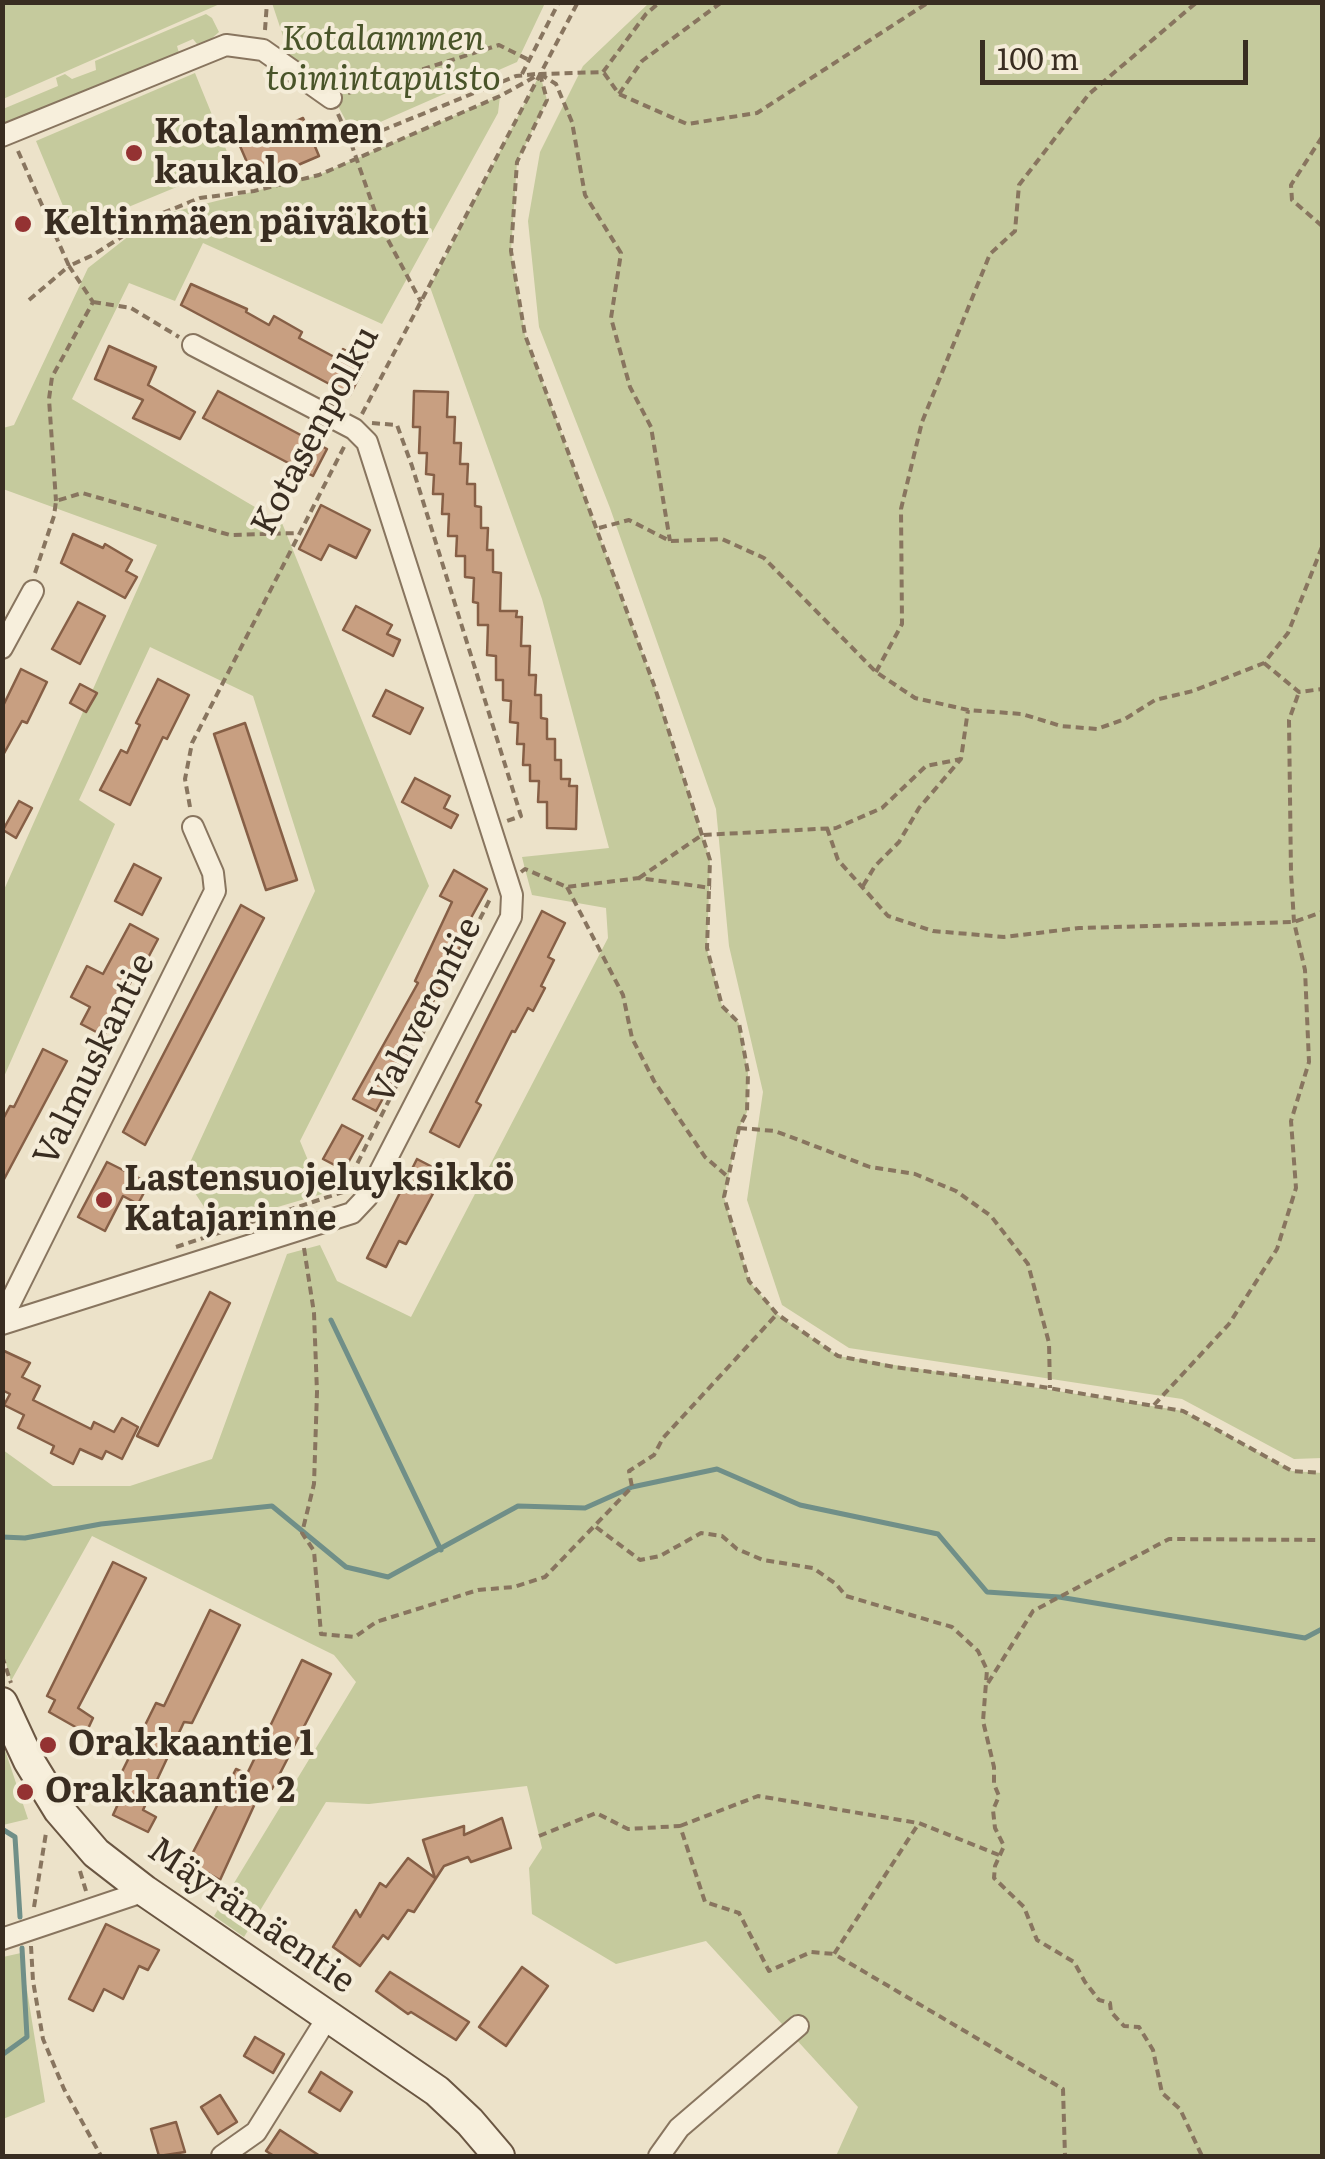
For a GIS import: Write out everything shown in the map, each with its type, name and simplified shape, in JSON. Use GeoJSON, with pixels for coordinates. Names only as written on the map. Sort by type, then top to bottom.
{"type":"FeatureCollection","features":[{"type":"Feature","properties":{"kind":"street"},"geometry":{"type":"LineString","coordinates":[[6,135],[226,46],[263,50],[331,98]]}},
{"type":"Feature","properties":{"kind":"street","name":"Vahverontie"},"geometry":{"type":"LineString","coordinates":[[2,1321],[352,1213],[367,1198],[511,917],[512,895],[367,442],[354,429],[192,346]]}},
{"type":"Feature","properties":{"kind":"street"},"geometry":{"type":"LineString","coordinates":[[2,648],[33,591]]}},
{"type":"Feature","properties":{"kind":"street","name":"Valmuskantie"},"geometry":{"type":"LineString","coordinates":[[2,1321],[215,891],[213,873],[193,828]]}},
{"type":"Feature","properties":{"kind":"street","name":"Mäyrämäentie"},"geometry":{"type":"LineString","coordinates":[[9,1699],[29,1760],[59,1810],[96,1853],[437,2092],[499,2156]]}},
{"type":"Feature","properties":{"kind":"street"},"geometry":{"type":"LineString","coordinates":[[2,1938],[145,1891]]}},
{"type":"Feature","properties":{"kind":"street"},"geometry":{"type":"LineString","coordinates":[[222,2156],[256,2132],[329,2016]]}},
{"type":"Feature","properties":{"kind":"street"},"geometry":{"type":"LineString","coordinates":[[660,2156],[680,2128],[798,2026]]}},
{"type":"Feature","properties":{"kind":"path"},"geometry":{"type":"LineString","coordinates":[[263,50],[268,2]]}},
{"type":"Feature","properties":{"kind":"path"},"geometry":{"type":"LineString","coordinates":[[516,85],[559,2]]}},
{"type":"Feature","properties":{"kind":"path","name":"Kotasenpolku"},"geometry":{"type":"LineString","coordinates":[[490,828],[521,816],[412,466],[398,425],[358,422],[578,2]]}},
{"type":"Feature","properties":{"kind":"path"},"geometry":{"type":"LineString","coordinates":[[603,72],[646,14],[660,2]]}},
{"type":"Feature","properties":{"kind":"path"},"geometry":{"type":"LineString","coordinates":[[619,94],[642,62],[722,2]]}},
{"type":"Feature","properties":{"kind":"path"},"geometry":{"type":"LineString","coordinates":[[603,72],[619,94],[687,124],[757,113],[929,2]]}},
{"type":"Feature","properties":{"kind":"path"},"geometry":{"type":"LineString","coordinates":[[876,672],[902,624],[901,508],[922,422],[990,254],[1014,231],[1019,185],[1089,94],[1196,2]]}},
{"type":"Feature","properties":{"kind":"path"},"geometry":{"type":"LineString","coordinates":[[421,302],[379,224],[331,98],[499,44],[529,60]]}},
{"type":"Feature","properties":{"kind":"path"},"geometry":{"type":"LineString","coordinates":[[350,143],[522,76],[603,72]]}},
{"type":"Feature","properties":{"kind":"path"},"geometry":{"type":"LineString","coordinates":[[30,300],[69,266],[93,256],[153,218],[200,198],[303,180],[500,96],[540,74]]}},
{"type":"Feature","properties":{"kind":"path"},"geometry":{"type":"LineString","coordinates":[[540,74],[546,100],[517,162],[511,252],[526,335],[654,685],[710,860],[707,948],[722,1006],[739,1022],[748,1072],[747,1112],[739,1128],[724,1197],[749,1281],[777,1314],[838,1356],[1183,1411],[1292,1471],[1322,1473]]}},
{"type":"Feature","properties":{"kind":"path"},"geometry":{"type":"LineString","coordinates":[[540,74],[556,84],[572,122],[586,195],[621,252],[611,318],[630,387],[651,427],[670,541]]}},
{"type":"Feature","properties":{"kind":"path"},"geometry":{"type":"LineString","coordinates":[[6,135],[69,266],[93,302],[131,308],[192,346]]}},
{"type":"Feature","properties":{"kind":"path"},"geometry":{"type":"LineString","coordinates":[[1322,137],[1292,185],[1292,200],[1322,226]]}},
{"type":"Feature","properties":{"kind":"path"},"geometry":{"type":"LineString","coordinates":[[33,591],[36,564],[56,501],[49,399],[52,377],[93,302]]}},
{"type":"Feature","properties":{"kind":"path"},"geometry":{"type":"LineString","coordinates":[[1322,401],[1322,421]]}},
{"type":"Feature","properties":{"kind":"path","name":"Kotasenpolku"},"geometry":{"type":"LineString","coordinates":[[193,828],[185,779],[192,743],[348,440],[354,459]]}},
{"type":"Feature","properties":{"kind":"path"},"geometry":{"type":"LineString","coordinates":[[56,501],[82,493],[230,536],[298,533]]}},
{"type":"Feature","properties":{"kind":"path"},"geometry":{"type":"LineString","coordinates":[[598,528],[629,520],[670,541],[722,539],[764,558],[876,672],[916,698],[968,710],[1022,714],[1061,726],[1097,729],[1126,719],[1155,700],[1193,691],[1264,663],[1288,633],[1322,547]]}},
{"type":"Feature","properties":{"kind":"path"},"geometry":{"type":"LineString","coordinates":[[1264,663],[1299,692],[1322,689]]}},
{"type":"Feature","properties":{"kind":"path"},"geometry":{"type":"LineString","coordinates":[[1153,1406],[1229,1324],[1277,1249],[1296,1188],[1291,1121],[1309,1062],[1305,970],[1294,922],[1289,720],[1299,692]]}},
{"type":"Feature","properties":{"kind":"path"},"geometry":{"type":"LineString","coordinates":[[862,888],[919,808],[960,760],[968,710]]}},
{"type":"Feature","properties":{"kind":"path"},"geometry":{"type":"LineString","coordinates":[[638,878],[702,835],[836,828],[882,808],[926,766],[960,760]]}},
{"type":"Feature","properties":{"kind":"path"},"geometry":{"type":"LineString","coordinates":[[827,828],[838,860],[888,916],[932,931],[1004,938],[1080,928],[1294,922],[1322,912]]}},
{"type":"Feature","properties":{"kind":"path"},"geometry":{"type":"LineString","coordinates":[[508,882],[525,869],[567,887],[638,878],[711,888]]}},
{"type":"Feature","properties":{"kind":"path"},"geometry":{"type":"LineString","coordinates":[[567,887],[623,994],[632,1038],[654,1081],[705,1157],[728,1177]]}},
{"type":"Feature","properties":{"kind":"path"},"geometry":{"type":"LineString","coordinates":[[165,1250],[342,1192],[492,897]]}},
{"type":"Feature","properties":{"kind":"path"},"geometry":{"type":"LineString","coordinates":[[739,1128],[774,1131],[870,1168],[915,1174],[956,1191],[991,1216],[1028,1264],[1048,1343],[1050,1388]]}},
{"type":"Feature","properties":{"kind":"path"},"geometry":{"type":"LineString","coordinates":[[302,1230],[314,1313],[317,1392],[314,1484],[302,1533],[314,1552],[321,1634],[355,1636],[376,1622],[478,1590],[514,1587],[545,1577],[632,1487],[629,1471],[654,1455],[663,1438],[777,1314]]}},
{"type":"Feature","properties":{"kind":"path"},"geometry":{"type":"LineString","coordinates":[[596,1527],[640,1560],[660,1556],[701,1533],[722,1536],[737,1549],[763,1560],[813,1568],[846,1596],[952,1627],[978,1651],[987,1670],[983,1721],[999,1796],[993,1810],[995,1828],[1004,1846],[994,1878],[1024,1907],[1036,1940],[1074,1962],[1099,2000],[1110,2003],[1111,2012],[1124,2026],[1139,2027],[1152,2050],[1162,2093],[1180,2108],[1202,2156]]}},
{"type":"Feature","properties":{"kind":"path"},"geometry":{"type":"LineString","coordinates":[[986,1688],[1033,1612],[1169,1539],[1322,1540]]}},
{"type":"Feature","properties":{"kind":"path"},"geometry":{"type":"LineString","coordinates":[[2,1656],[9,1699]]}},
{"type":"Feature","properties":{"kind":"path"},"geometry":{"type":"LineString","coordinates":[[539,1836],[596,1813],[628,1830],[680,1826],[758,1796],[919,1823],[999,1855]]}},
{"type":"Feature","properties":{"kind":"path"},"geometry":{"type":"LineString","coordinates":[[834,1954],[919,1823]]}},
{"type":"Feature","properties":{"kind":"path"},"geometry":{"type":"LineString","coordinates":[[680,1826],[705,1902],[739,1913],[768,1972],[812,1952],[834,1954],[1062,2089],[1065,2156]]}},
{"type":"Feature","properties":{"kind":"path"},"geometry":{"type":"LineString","coordinates":[[47,1827],[30,1930],[32,1982],[42,2038],[64,2089],[102,2156]]}},
{"type":"Feature","properties":{"kind":"path"},"geometry":{"type":"LineString","coordinates":[[79,1867],[90,1910]]}},
{"type":"Feature","properties":{"kind":"green space"},"geometry":{"type":"Polygon","coordinates":[[[3,2],[222,2],[222,3],[3,99],[3,2]]]}},
{"type":"Feature","properties":{"kind":"green space","name":"Kotalammen toimintapuisto"},"geometry":{"type":"Polygon","coordinates":[[[272,3],[545,3],[517,62],[353,134],[322,76],[290,57],[272,3]]]}},
{"type":"Feature","properties":{"kind":"green space"},"geometry":{"type":"Polygon","coordinates":[[[649,3],[1322,3],[1322,1458],[1294,1459],[1182,1399],[849,1348],[782,1305],[747,1200],[763,1092],[729,946],[716,809],[610,508],[539,327],[528,221],[540,152],[583,66],[649,3]]]}},
{"type":"Feature","properties":{"kind":"green space"},"geometry":{"type":"Polygon","coordinates":[[[206,14],[219,32],[210,40],[197,44],[193,39],[177,46],[179,53],[3,127],[3,109],[58,86],[56,78],[65,74],[72,79],[96,70],[95,61],[206,14]]]}},
{"type":"Feature","properties":{"kind":"green space","name":"Kotalammen kaukalo"},"geometry":{"type":"Polygon","coordinates":[[[195,73],[232,164],[73,230],[36,141],[195,73]]]}},
{"type":"Feature","properties":{"kind":"green space"},"geometry":{"type":"Polygon","coordinates":[[[540,74],[547,100],[517,162],[511,251],[525,335],[654,685],[710,860],[707,949],[722,1006],[739,1023],[748,1073],[747,1112],[739,1128],[724,1197],[749,1281],[777,1314],[838,1356],[1183,1411],[1292,1471],[1322,1473],[1322,2156],[836,2156],[858,2107],[706,1941],[616,1964],[532,1914],[529,1868],[542,1848],[527,1786],[369,1804],[326,1802],[244,1937],[214,1916],[356,1682],[334,1655],[92,1536],[11,1681],[3,1652],[3,1450],[53,1486],[130,1486],[212,1459],[287,1254],[320,1245],[337,1281],[411,1317],[608,938],[606,908],[532,895],[522,857],[609,848],[542,599],[430,287],[540,74]]]}},
{"type":"Feature","properties":{"kind":"green space"},"geometry":{"type":"Polygon","coordinates":[[[500,96],[498,113],[382,324],[203,243],[175,301],[129,283],[72,399],[282,523],[429,886],[300,1141],[322,1194],[216,1225],[191,1187],[181,1182],[315,891],[253,696],[150,647],[79,800],[115,824],[3,1079],[3,892],[157,545],[3,489],[3,428],[14,425],[88,268],[153,217],[319,175],[500,96]]]}},
{"type":"Feature","properties":{"kind":"green space"},"geometry":{"type":"Polygon","coordinates":[[[2,1741],[28,1819],[3,1825],[2,1825],[2,1741]]]}},
{"type":"Feature","properties":{"kind":"green space"},"geometry":{"type":"Polygon","coordinates":[[[21,1953],[45,2102],[3,2119],[3,1957],[21,1953]]]}},
{"type":"Feature","properties":{"kind":"building"},"geometry":{"type":"Polygon","coordinates":[[[303,118],[319,156],[256,183],[240,146],[303,118]]]}},
{"type":"Feature","properties":{"kind":"building"},"geometry":{"type":"Polygon","coordinates":[[[191,284],[247,309],[246,312],[269,325],[274,316],[302,332],[299,338],[338,359],[343,349],[367,362],[350,395],[181,305],[191,284]]]}},
{"type":"Feature","properties":{"kind":"building"},"geometry":{"type":"Polygon","coordinates":[[[109,346],[156,367],[148,385],[195,412],[180,439],[133,418],[143,400],[95,379],[109,346]]]}},
{"type":"Feature","properties":{"kind":"building"},"geometry":{"type":"Polygon","coordinates":[[[218,391],[327,449],[313,476],[203,418],[218,391]]]}},
{"type":"Feature","properties":{"kind":"building"},"geometry":{"type":"Polygon","coordinates":[[[414,391],[448,392],[447,417],[455,417],[454,443],[461,443],[460,464],[468,464],[467,484],[475,484],[481,528],[488,528],[487,550],[493,550],[493,572],[501,573],[500,611],[517,611],[516,617],[522,617],[521,646],[530,646],[529,675],[536,675],[535,695],[541,695],[541,718],[547,719],[547,739],[555,739],[555,760],[561,760],[561,779],[570,779],[569,786],[577,786],[576,829],[547,828],[547,802],[538,802],[539,781],[530,781],[530,765],[523,765],[524,744],[517,744],[518,723],[510,722],[511,701],[503,700],[503,680],[496,680],[496,656],[487,655],[488,625],[478,625],[478,603],[473,602],[474,578],[465,577],[465,556],[456,556],[457,536],[448,536],[449,514],[442,514],[443,494],[433,494],[434,475],[426,474],[427,453],[419,453],[420,427],[413,427],[414,391]]]}},
{"type":"Feature","properties":{"kind":"building"},"geometry":{"type":"Polygon","coordinates":[[[321,505],[370,530],[356,558],[329,545],[321,560],[299,549],[321,505]]]}},
{"type":"Feature","properties":{"kind":"building"},"geometry":{"type":"Polygon","coordinates":[[[73,534],[103,548],[105,544],[132,560],[126,571],[137,577],[125,598],[61,563],[73,534]]]}},
{"type":"Feature","properties":{"kind":"building"},"geometry":{"type":"Polygon","coordinates":[[[78,602],[105,616],[80,664],[52,649],[78,602]]]}},
{"type":"Feature","properties":{"kind":"building"},"geometry":{"type":"Polygon","coordinates":[[[356,606],[392,625],[387,634],[400,640],[393,656],[343,630],[356,606]]]}},
{"type":"Feature","properties":{"kind":"building"},"geometry":{"type":"Polygon","coordinates":[[[21,669],[47,682],[27,723],[22,721],[2,757],[2,708],[21,669]]]}},
{"type":"Feature","properties":{"kind":"building"},"geometry":{"type":"Polygon","coordinates":[[[158,679],[189,695],[167,739],[163,737],[130,805],[100,790],[121,750],[127,753],[140,725],[136,723],[158,679]]]}},
{"type":"Feature","properties":{"kind":"building"},"geometry":{"type":"Polygon","coordinates":[[[80,684],[97,693],[86,712],[70,703],[80,684]]]}},
{"type":"Feature","properties":{"kind":"building"},"geometry":{"type":"Polygon","coordinates":[[[386,690],[423,708],[410,734],[373,716],[386,690]]]}},
{"type":"Feature","properties":{"kind":"building"},"geometry":{"type":"Polygon","coordinates":[[[245,723],[297,880],[266,890],[214,734],[245,723]]]}},
{"type":"Feature","properties":{"kind":"building"},"geometry":{"type":"Polygon","coordinates":[[[415,778],[450,796],[444,808],[458,815],[451,828],[402,802],[415,778]]]}},
{"type":"Feature","properties":{"kind":"building"},"geometry":{"type":"Polygon","coordinates":[[[19,801],[32,808],[16,838],[3,830],[19,801]]]}},
{"type":"Feature","properties":{"kind":"building"},"geometry":{"type":"Polygon","coordinates":[[[134,864],[161,878],[142,915],[115,901],[134,864]]]}},
{"type":"Feature","properties":{"kind":"building"},"geometry":{"type":"Polygon","coordinates":[[[454,870],[487,889],[457,943],[461,945],[433,1007],[376,1111],[353,1099],[418,983],[415,981],[452,902],[440,896],[454,870]]]}},
{"type":"Feature","properties":{"kind":"building"},"geometry":{"type":"Polygon","coordinates":[[[241,905],[264,918],[145,1145],[123,1132],[241,905]]]}},
{"type":"Feature","properties":{"kind":"building"},"geometry":{"type":"Polygon","coordinates":[[[542,911],[565,923],[548,957],[554,960],[541,986],[545,988],[533,1011],[528,1008],[515,1032],[512,1031],[476,1102],[481,1105],[459,1147],[430,1132],[542,911]]]}},
{"type":"Feature","properties":{"kind":"building"},"geometry":{"type":"Polygon","coordinates":[[[130,924],[158,939],[141,971],[137,969],[104,1036],[81,1024],[90,1007],[71,997],[87,966],[103,974],[130,924]]]}},
{"type":"Feature","properties":{"kind":"building"},"geometry":{"type":"Polygon","coordinates":[[[43,1049],[67,1061],[2,1183],[2,1121],[10,1106],[14,1107],[43,1049]]]}},
{"type":"Feature","properties":{"kind":"building"},"geometry":{"type":"Polygon","coordinates":[[[342,1125],[363,1136],[344,1170],[323,1159],[342,1125]]]}},
{"type":"Feature","properties":{"kind":"building"},"geometry":{"type":"Polygon","coordinates":[[[417,1159],[444,1173],[406,1244],[399,1241],[386,1267],[367,1258],[417,1159]]]}},
{"type":"Feature","properties":{"kind":"building","name":"Lastensuojeluyksikkö Katajarinne"},"geometry":{"type":"Polygon","coordinates":[[[107,1162],[149,1183],[138,1204],[123,1196],[105,1231],[78,1217],[107,1162]]]}},
{"type":"Feature","properties":{"kind":"building"},"geometry":{"type":"Polygon","coordinates":[[[210,1292],[230,1303],[158,1446],[137,1436],[210,1292]]]}},
{"type":"Feature","properties":{"kind":"building"},"geometry":{"type":"Polygon","coordinates":[[[2,1350],[30,1363],[22,1377],[40,1386],[33,1400],[91,1429],[94,1422],[114,1432],[122,1418],[138,1427],[122,1459],[106,1451],[102,1459],[80,1449],[73,1464],[51,1453],[54,1446],[18,1428],[24,1415],[4,1405],[10,1394],[2,1390],[2,1350]]]}},
{"type":"Feature","properties":{"kind":"building"},"geometry":{"type":"Polygon","coordinates":[[[113,1562],[146,1578],[78,1708],[93,1718],[86,1733],[49,1712],[55,1700],[47,1696],[113,1562]]]}},
{"type":"Feature","properties":{"kind":"building"},"geometry":{"type":"Polygon","coordinates":[[[210,1610],[240,1625],[192,1723],[184,1722],[143,1810],[156,1817],[148,1832],[113,1815],[118,1804],[109,1798],[156,1703],[164,1706],[210,1610]]]}},
{"type":"Feature","properties":{"kind":"building"},"geometry":{"type":"Polygon","coordinates":[[[302,1660],[331,1674],[272,1789],[263,1786],[220,1880],[188,1862],[236,1769],[247,1774],[302,1660]]]}},
{"type":"Feature","properties":{"kind":"building"},"geometry":{"type":"Polygon","coordinates":[[[502,1818],[511,1848],[471,1862],[468,1857],[444,1866],[414,1912],[408,1910],[388,1939],[383,1935],[360,1966],[333,1947],[356,1910],[360,1917],[380,1883],[386,1887],[408,1858],[435,1878],[423,1840],[464,1826],[464,1835],[502,1818]]]}},
{"type":"Feature","properties":{"kind":"building"},"geometry":{"type":"Polygon","coordinates":[[[106,1924],[159,1950],[148,1970],[139,1966],[123,1999],[104,1989],[93,2011],[69,1999],[106,1924]]]}},
{"type":"Feature","properties":{"kind":"building"},"geometry":{"type":"Polygon","coordinates":[[[522,1967],[548,1986],[506,2046],[479,2027],[522,1967]]]}},
{"type":"Feature","properties":{"kind":"building"},"geometry":{"type":"Polygon","coordinates":[[[390,1972],[469,2022],[456,2040],[376,1991],[390,1972]]]}},
{"type":"Feature","properties":{"kind":"building"},"geometry":{"type":"Polygon","coordinates":[[[255,2037],[284,2054],[273,2073],[244,2056],[255,2037]]]}},
{"type":"Feature","properties":{"kind":"building"},"geometry":{"type":"Polygon","coordinates":[[[321,2072],[352,2092],[340,2111],[309,2092],[321,2072]]]}},
{"type":"Feature","properties":{"kind":"building"},"geometry":{"type":"Polygon","coordinates":[[[220,2095],[237,2122],[218,2134],[201,2107],[220,2095]]]}},
{"type":"Feature","properties":{"kind":"building"},"geometry":{"type":"Polygon","coordinates":[[[176,2122],[185,2152],[159,2156],[151,2129],[176,2122]]]}},
{"type":"Feature","properties":{"kind":"building"},"geometry":{"type":"Polygon","coordinates":[[[280,2130],[320,2156],[274,2156],[266,2151],[280,2130]]]}},
{"type":"Feature","properties":{"kind":"waterway"},"geometry":{"type":"LineString","coordinates":[[331,1320],[441,1550]]}},
{"type":"Feature","properties":{"kind":"waterway"},"geometry":{"type":"LineString","coordinates":[[2,1537],[25,1538],[101,1524],[272,1506],[346,1567],[388,1577],[518,1506],[585,1508],[632,1487],[717,1469],[800,1505],[938,1534],[987,1592],[1059,1597],[1305,1638],[1322,1629]]}},
{"type":"Feature","properties":{"kind":"waterway"},"geometry":{"type":"LineString","coordinates":[[2,1829],[15,1837],[20,1917]]}},
{"type":"Feature","properties":{"kind":"waterway"},"geometry":{"type":"LineString","coordinates":[[2,2055],[27,2037],[22,1948]]}},
{"type":"Feature","properties":{"kind":"place","name":"Kotalammen kaukalo"},"geometry":{"type":"Point","coordinates":[134,153]}},
{"type":"Feature","properties":{"kind":"place","name":"Keltinmäen päiväkoti"},"geometry":{"type":"Point","coordinates":[23,224]}},
{"type":"Feature","properties":{"kind":"place","name":"Lastensuojeluyksikkö Katajarinne"},"geometry":{"type":"Point","coordinates":[104,1200]}},
{"type":"Feature","properties":{"kind":"place","name":"Orakkaantie 1"},"geometry":{"type":"Point","coordinates":[48,1745]}},
{"type":"Feature","properties":{"kind":"place","name":"Orakkaantie 2"},"geometry":{"type":"Point","coordinates":[25,1792]}}]}
